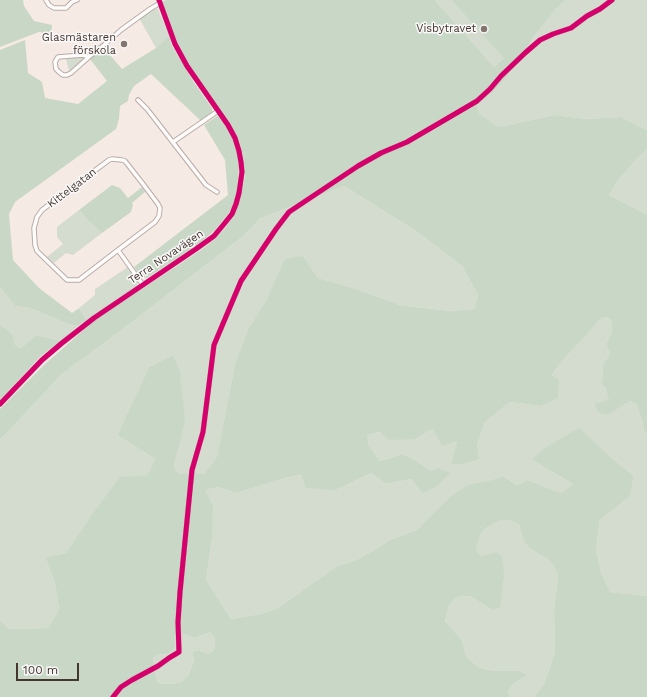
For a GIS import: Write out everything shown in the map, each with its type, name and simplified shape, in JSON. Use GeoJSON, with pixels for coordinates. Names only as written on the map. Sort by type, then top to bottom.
{"type":"FeatureCollection","features":[{"type":"Feature","properties":{"kind":"street"},"geometry":{"type":"LineString","coordinates":[[46,0],[49,5],[54,8],[66,8],[70,5],[71,1],[77,0]]}},
{"type":"Feature","properties":{"kind":"street"},"geometry":{"type":"LineString","coordinates":[[113,697],[122,687],[132,680],[158,666],[179,652],[178,622],[180,592],[192,470],[203,432],[214,344],[241,281],[276,230],[289,212],[358,166],[381,153],[407,142],[477,101],[501,76],[540,40],[571,28],[612,0]]}},
{"type":"Feature","properties":{"kind":"street"},"geometry":{"type":"LineString","coordinates":[[90,57],[83,55],[58,57],[55,62],[56,69],[63,75],[71,73],[86,60],[90,57],[104,45],[121,30],[159,2]]}},
{"type":"Feature","properties":{"kind":"street","name":"Terra Novavägen"},"geometry":{"type":"LineString","coordinates":[[0,404],[42,360],[62,343],[94,318],[214,236],[232,214],[234,209],[240,188],[242,172],[239,151],[228,125],[187,66],[175,44],[159,2]]}},
{"type":"Feature","properties":{"kind":"street"},"geometry":{"type":"LineString","coordinates":[[138,100],[147,109],[206,185],[217,192]]}},
{"type":"Feature","properties":{"kind":"street"},"geometry":{"type":"LineString","coordinates":[[173,142],[218,111]]}},
{"type":"Feature","properties":{"kind":"street","name":"Kittelgatan"},"geometry":{"type":"LineString","coordinates":[[112,159],[125,161],[155,199],[160,208],[159,216],[155,222],[118,250],[79,280],[67,280],[37,251],[35,245],[35,222],[42,210],[112,159]]}},
{"type":"Feature","properties":{"kind":"street"},"geometry":{"type":"LineString","coordinates":[[118,250],[143,285]]}},
{"type":"Feature","properties":{"kind":"shaded area","name":"Visbytravet"},"geometry":{"type":"Polygon","coordinates":[[[435,0],[510,0],[504,58],[494,67],[435,0]]]}},
{"type":"Feature","properties":{"kind":"shaded area"},"geometry":{"type":"Polygon","coordinates":[[[565,0],[647,0],[647,130],[621,117],[586,119],[555,115],[498,127],[479,113],[477,104],[495,90],[516,66],[534,36],[556,7],[565,0]]]}},
{"type":"Feature","properties":{"kind":"shaded area"},"geometry":{"type":"Polygon","coordinates":[[[155,8],[158,9],[169,36],[156,48],[139,18],[155,8]]]}},
{"type":"Feature","properties":{"kind":"shaded area"},"geometry":{"type":"Polygon","coordinates":[[[84,58],[83,60],[70,72],[66,59],[84,58]]]}},
{"type":"Feature","properties":{"kind":"shaded area"},"geometry":{"type":"Polygon","coordinates":[[[647,149],[647,215],[609,195],[618,180],[636,158],[647,149]]]}},
{"type":"Feature","properties":{"kind":"shaded area"},"geometry":{"type":"Polygon","coordinates":[[[344,186],[416,231],[462,266],[478,295],[474,309],[449,311],[400,305],[353,288],[318,278],[303,256],[267,299],[248,329],[235,364],[217,456],[204,474],[179,474],[174,467],[178,451],[173,355],[149,367],[117,435],[155,459],[147,476],[88,520],[66,553],[45,557],[55,583],[59,609],[48,628],[9,629],[0,620],[0,440],[62,374],[242,237],[261,218],[344,186]]]}},
{"type":"Feature","properties":{"kind":"shaded area"},"geometry":{"type":"Polygon","coordinates":[[[79,210],[87,220],[102,233],[73,255],[66,253],[54,263],[47,257],[63,244],[57,237],[57,227],[79,210]]]}},
{"type":"Feature","properties":{"kind":"shaded area"},"geometry":{"type":"Polygon","coordinates":[[[128,267],[138,283],[136,287],[87,320],[79,308],[95,295],[95,289],[128,267]]]}},
{"type":"Feature","properties":{"kind":"shaded area"},"geometry":{"type":"Polygon","coordinates":[[[0,287],[15,306],[30,308],[68,324],[78,326],[61,341],[36,335],[21,348],[15,345],[13,335],[0,324],[0,287]]]}},
{"type":"Feature","properties":{"kind":"shaded area"},"geometry":{"type":"Polygon","coordinates":[[[606,317],[612,321],[612,332],[606,344],[610,353],[603,365],[602,383],[610,400],[594,405],[607,415],[630,401],[636,404],[647,435],[647,596],[610,592],[601,572],[596,549],[600,520],[630,496],[634,476],[608,455],[532,460],[573,484],[561,493],[527,480],[517,485],[503,476],[470,484],[417,530],[388,541],[356,560],[337,566],[278,608],[261,614],[231,619],[206,580],[212,539],[204,490],[218,487],[237,493],[285,478],[302,475],[336,490],[371,473],[386,484],[411,479],[422,493],[431,471],[417,461],[403,454],[380,461],[369,446],[367,435],[380,432],[415,439],[433,429],[457,441],[451,464],[480,459],[477,445],[485,422],[510,402],[540,406],[559,381],[552,375],[560,363],[600,319],[606,317]]]}},
{"type":"Feature","properties":{"kind":"shaded area"},"geometry":{"type":"Polygon","coordinates":[[[501,520],[509,520],[519,524],[523,540],[528,547],[550,561],[558,576],[554,610],[555,652],[544,684],[534,697],[510,697],[508,692],[513,684],[526,675],[520,671],[494,671],[478,667],[466,656],[462,640],[445,623],[449,606],[454,599],[461,596],[470,596],[492,610],[496,552],[481,556],[476,550],[480,535],[486,528],[501,520]]]}},
{"type":"Feature","properties":{"kind":"shaded area"},"geometry":{"type":"Polygon","coordinates":[[[210,632],[215,638],[214,650],[208,654],[199,650],[192,652],[194,659],[188,676],[181,682],[171,684],[158,683],[153,658],[156,655],[168,654],[174,635],[184,634],[195,638],[210,632]]]}},
{"type":"Feature","properties":{"kind":"green space"},"geometry":{"type":"Polygon","coordinates":[[[0,0],[23,0],[24,6],[34,21],[52,25],[51,36],[45,38],[41,32],[39,32],[0,47],[0,0]]]}},
{"type":"Feature","properties":{"kind":"green space"},"geometry":{"type":"Polygon","coordinates":[[[166,0],[435,0],[494,67],[504,58],[452,0],[565,0],[556,8],[534,36],[516,66],[495,90],[477,105],[479,113],[498,127],[555,115],[586,119],[621,117],[647,130],[647,149],[636,159],[618,180],[609,195],[647,215],[647,435],[636,404],[630,401],[608,415],[598,412],[594,404],[609,400],[606,389],[602,384],[603,365],[610,353],[606,344],[612,332],[612,321],[606,317],[600,319],[560,363],[552,375],[559,380],[558,398],[540,406],[510,402],[485,422],[477,445],[480,459],[462,464],[451,464],[457,441],[442,446],[433,429],[415,439],[389,440],[380,432],[367,435],[369,446],[380,461],[403,454],[417,461],[431,471],[438,468],[450,473],[437,486],[422,493],[411,479],[386,484],[371,473],[336,490],[306,488],[301,475],[285,478],[237,493],[218,487],[205,490],[213,506],[212,539],[206,580],[231,619],[261,614],[278,608],[337,566],[356,560],[388,541],[417,530],[454,494],[470,484],[503,476],[517,485],[527,480],[561,493],[573,484],[532,460],[545,448],[579,428],[608,455],[634,476],[630,496],[600,520],[596,549],[601,572],[610,592],[647,596],[647,697],[534,697],[544,684],[555,652],[554,610],[558,576],[550,561],[528,547],[523,540],[519,524],[509,520],[501,520],[486,528],[480,535],[476,550],[481,556],[496,552],[502,557],[504,574],[500,607],[492,610],[470,596],[461,596],[454,599],[449,606],[445,622],[462,640],[466,656],[478,667],[494,671],[520,671],[527,675],[513,684],[508,692],[510,697],[0,697],[0,620],[9,629],[48,628],[59,609],[55,583],[45,557],[66,553],[120,477],[147,476],[155,459],[117,435],[149,367],[173,355],[180,372],[185,420],[174,467],[179,474],[204,474],[217,456],[235,364],[248,329],[267,299],[285,259],[303,256],[318,278],[353,288],[400,305],[449,311],[474,309],[478,295],[462,266],[416,231],[344,186],[261,218],[242,237],[62,374],[0,440],[0,409],[45,364],[95,320],[201,250],[215,239],[226,227],[237,208],[245,175],[243,155],[240,144],[234,131],[222,113],[194,75],[177,44],[161,2],[166,0]],[[210,632],[195,638],[184,634],[174,635],[175,647],[168,654],[156,655],[153,658],[158,683],[171,684],[181,682],[188,676],[194,660],[192,652],[199,650],[208,654],[214,650],[215,638],[210,632]]]}},
{"type":"Feature","properties":{"kind":"green space"},"geometry":{"type":"Polygon","coordinates":[[[169,36],[172,46],[195,84],[212,108],[212,112],[201,121],[151,74],[134,86],[129,95],[128,101],[120,106],[119,119],[116,129],[15,202],[9,214],[13,260],[39,288],[72,313],[79,308],[87,320],[78,326],[68,324],[30,308],[15,306],[0,287],[0,50],[25,40],[28,73],[42,82],[45,98],[78,104],[107,81],[90,59],[104,48],[122,69],[156,48],[169,36]]]}},
{"type":"Feature","properties":{"kind":"green space"},"geometry":{"type":"Polygon","coordinates":[[[217,116],[220,117],[232,135],[238,154],[239,168],[237,190],[233,206],[215,230],[199,244],[147,278],[141,277],[134,267],[228,195],[225,160],[204,125],[217,116]]]}},
{"type":"Feature","properties":{"kind":"green space"},"geometry":{"type":"Polygon","coordinates":[[[112,185],[120,188],[128,198],[142,187],[145,192],[132,203],[133,205],[131,212],[102,233],[87,220],[79,210],[112,185]]]}},
{"type":"Feature","properties":{"kind":"green space"},"geometry":{"type":"Polygon","coordinates":[[[0,324],[13,335],[15,345],[21,348],[36,335],[61,341],[40,357],[0,400],[0,324]]]}},
{"type":"Feature","properties":{"kind":"cycle path"},"geometry":{"type":"LineString","coordinates":[[0,404],[42,360],[62,343],[94,318],[214,236],[232,214],[236,204],[242,172],[239,151],[235,138],[228,125],[187,66],[175,44],[159,0]]}},
{"type":"Feature","properties":{"kind":"cycle path"},"geometry":{"type":"LineString","coordinates":[[113,697],[121,687],[179,652],[178,622],[180,592],[192,470],[203,432],[214,345],[241,281],[276,229],[289,212],[358,166],[381,153],[407,142],[477,101],[501,76],[540,40],[571,28],[612,0]]}},
{"type":"Feature","properties":{"kind":"place","name":"Visbytravet"},"geometry":{"type":"Point","coordinates":[484,29]}},
{"type":"Feature","properties":{"kind":"place","name":"Glasmästaren förskola"},"geometry":{"type":"Point","coordinates":[124,44]}}]}
